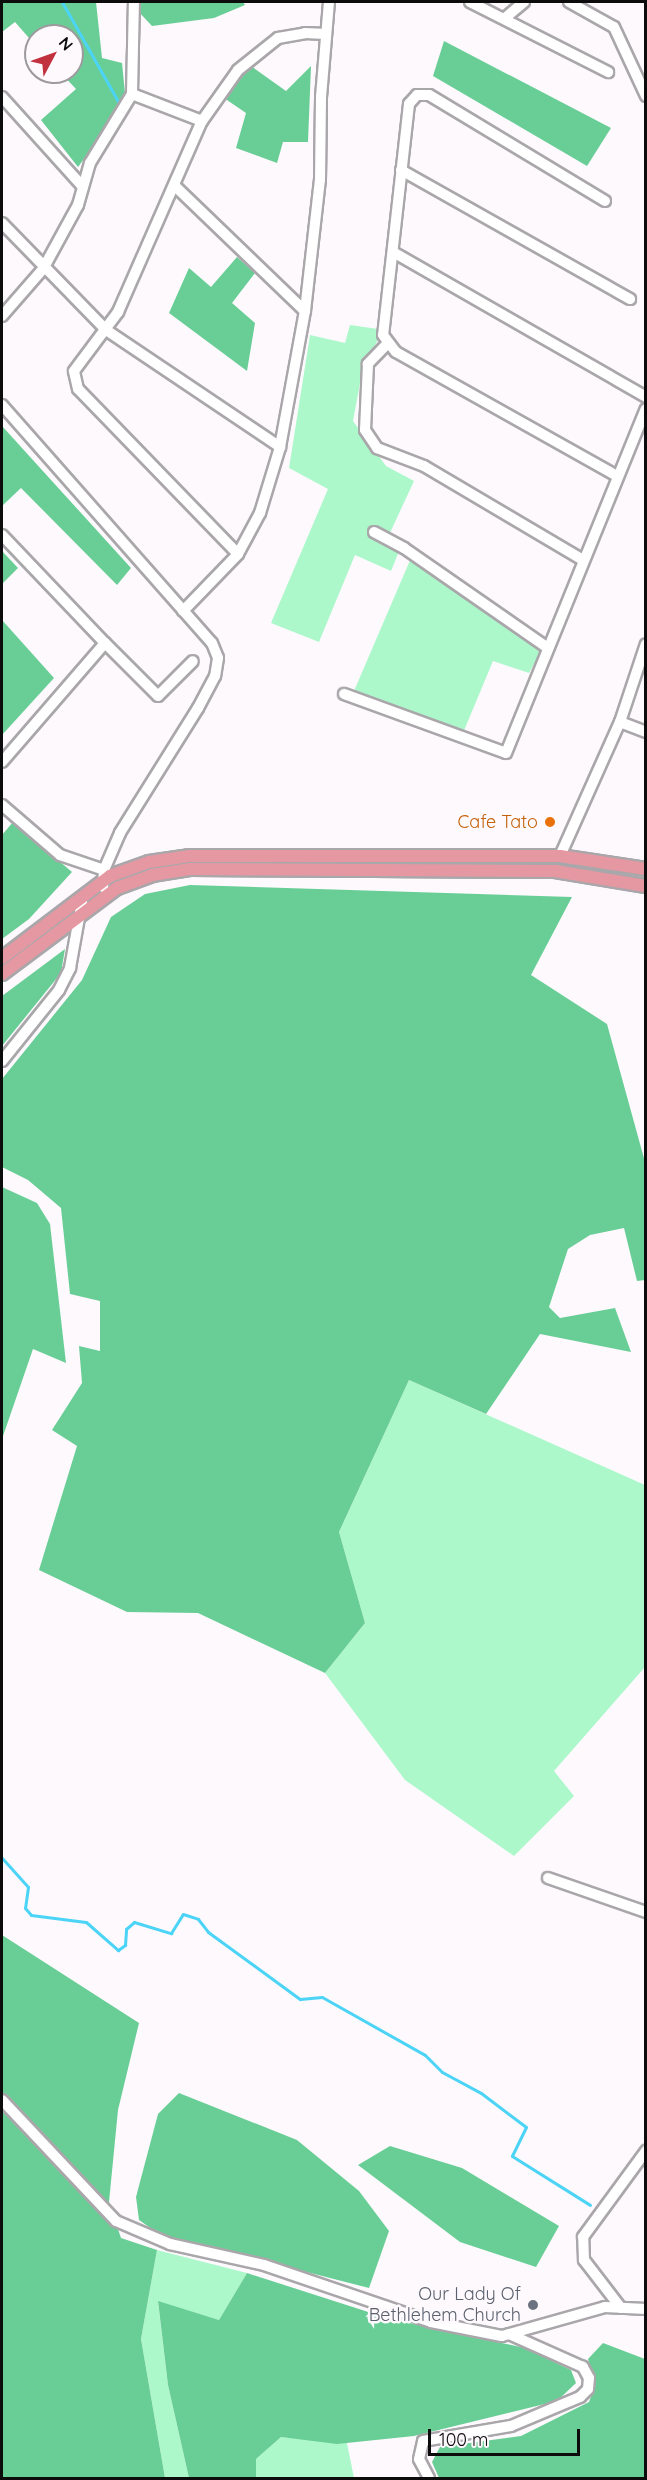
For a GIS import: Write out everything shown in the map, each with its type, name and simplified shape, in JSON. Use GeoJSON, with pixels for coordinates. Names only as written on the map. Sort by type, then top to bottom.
{"type":"FeatureCollection","features":[{"type":"Feature","properties":{"kind":"main road"},"geometry":{"type":"LineString","coordinates":[[2,958],[83,896],[103,876],[149,862],[189,856],[560,856],[645,869]]}},
{"type":"Feature","properties":{"kind":"main road"},"geometry":{"type":"LineString","coordinates":[[2,974],[106,895],[152,875],[190,869],[555,871],[645,886]]}},
{"type":"Feature","properties":{"kind":"street"},"geometry":{"type":"LineString","coordinates":[[2,316],[43,269],[78,205],[90,163],[132,94],[134,2]]}},
{"type":"Feature","properties":{"kind":"street"},"geometry":{"type":"LineString","coordinates":[[183,611],[238,554],[260,513],[280,447],[305,311],[320,180],[329,2]]}},
{"type":"Feature","properties":{"kind":"street"},"geometry":{"type":"LineString","coordinates":[[470,2],[608,72]]}},
{"type":"Feature","properties":{"kind":"street"},"geometry":{"type":"LineString","coordinates":[[505,18],[524,2]]}},
{"type":"Feature","properties":{"kind":"street"},"geometry":{"type":"LineString","coordinates":[[569,2],[614,27],[645,96]]}},
{"type":"Feature","properties":{"kind":"street"},"geometry":{"type":"LineString","coordinates":[[238,554],[78,389],[74,371],[106,330],[175,186],[202,121],[238,70],[278,38],[305,33],[326,34]]}},
{"type":"Feature","properties":{"kind":"street"},"geometry":{"type":"LineString","coordinates":[[132,94],[202,121]]}},
{"type":"Feature","properties":{"kind":"street"},"geometry":{"type":"LineString","coordinates":[[605,201],[429,94],[417,95],[409,104],[383,335],[387,344],[618,476]]}},
{"type":"Feature","properties":{"kind":"street"},"geometry":{"type":"LineString","coordinates":[[2,97],[82,186]]}},
{"type":"Feature","properties":{"kind":"street"},"geometry":{"type":"LineString","coordinates":[[401,170],[630,299]]}},
{"type":"Feature","properties":{"kind":"street"},"geometry":{"type":"LineString","coordinates":[[175,186],[305,311]]}},
{"type":"Feature","properties":{"kind":"street"},"geometry":{"type":"LineString","coordinates":[[2,224],[43,269],[106,330],[280,447]]}},
{"type":"Feature","properties":{"kind":"street"},"geometry":{"type":"LineString","coordinates":[[393,252],[645,397]]}},
{"type":"Feature","properties":{"kind":"street"},"geometry":{"type":"LineString","coordinates":[[387,344],[368,364],[365,430],[377,448],[424,466],[583,560]]}},
{"type":"Feature","properties":{"kind":"street"},"geometry":{"type":"LineString","coordinates":[[2,405],[212,643],[218,658],[215,676],[120,833],[103,876],[106,895]]}},
{"type":"Feature","properties":{"kind":"street"},"geometry":{"type":"LineString","coordinates":[[344,694],[506,753],[645,409]]}},
{"type":"Feature","properties":{"kind":"street"},"geometry":{"type":"LineString","coordinates":[[374,532],[404,548],[548,648]]}},
{"type":"Feature","properties":{"kind":"street"},"geometry":{"type":"LineString","coordinates":[[2,535],[158,696],[193,661]]}},
{"type":"Feature","properties":{"kind":"street"},"geometry":{"type":"LineString","coordinates":[[2,762],[105,643]]}},
{"type":"Feature","properties":{"kind":"street"},"geometry":{"type":"LineString","coordinates":[[560,856],[620,722],[645,644]]}},
{"type":"Feature","properties":{"kind":"street"},"geometry":{"type":"LineString","coordinates":[[620,722],[645,732]]}},
{"type":"Feature","properties":{"kind":"street"},"geometry":{"type":"LineString","coordinates":[[2,805],[60,855],[103,876]]}},
{"type":"Feature","properties":{"kind":"street"},"geometry":{"type":"LineString","coordinates":[[2,1061],[59,990],[75,953],[83,896]]}},
{"type":"Feature","properties":{"kind":"street"},"geometry":{"type":"LineString","coordinates":[[548,1878],[645,1912]]}},
{"type":"Feature","properties":{"kind":"street"},"geometry":{"type":"LineString","coordinates":[[2,2100],[116,2221],[171,2244],[264,2265],[431,2322],[509,2334],[583,2367],[589,2378],[588,2389],[580,2397],[500,2429],[423,2441],[419,2459],[429,2478]]}},
{"type":"Feature","properties":{"kind":"street"},"geometry":{"type":"LineString","coordinates":[[621,2308],[584,2260],[583,2237],[645,2151]]}},
{"type":"Feature","properties":{"kind":"street"},"geometry":{"type":"LineString","coordinates":[[509,2334],[605,2307],[645,2309]]}},
{"type":"Feature","properties":{"kind":"green space"},"geometry":{"type":"Polygon","coordinates":[[[2,2],[96,2],[102,58],[122,63],[126,103],[78,167],[41,120],[76,89],[71,84],[84,84],[84,24],[24,24],[24,32],[15,22],[2,32],[2,2]]]}},
{"type":"Feature","properties":{"kind":"green space"},"geometry":{"type":"Polygon","coordinates":[[[142,2],[243,2],[245,5],[214,18],[152,26],[137,10],[142,2]]]}},
{"type":"Feature","properties":{"kind":"green space"},"geometry":{"type":"Polygon","coordinates":[[[444,41],[611,128],[587,166],[433,76],[444,41]]]}},
{"type":"Feature","properties":{"kind":"green space"},"geometry":{"type":"Polygon","coordinates":[[[251,66],[286,91],[311,66],[308,142],[283,142],[277,163],[236,148],[246,113],[224,98],[251,66]]]}},
{"type":"Feature","properties":{"kind":"green space"},"geometry":{"type":"Polygon","coordinates":[[[237,257],[255,273],[232,303],[255,323],[247,371],[169,313],[189,268],[211,287],[237,257]]]}},
{"type":"Feature","properties":{"kind":"green space"},"geometry":{"type":"Polygon","coordinates":[[[350,325],[378,329],[377,342],[364,362],[353,421],[386,466],[414,481],[389,535],[402,544],[391,571],[355,555],[319,642],[271,623],[328,489],[289,468],[310,335],[345,343],[350,325]]]}},
{"type":"Feature","properties":{"kind":"green space"},"geometry":{"type":"Polygon","coordinates":[[[2,426],[131,568],[117,585],[21,488],[2,506],[2,426]]]}},
{"type":"Feature","properties":{"kind":"green space"},"geometry":{"type":"Polygon","coordinates":[[[2,551],[18,568],[2,584],[2,551]]]}},
{"type":"Feature","properties":{"kind":"green space"},"geometry":{"type":"Polygon","coordinates":[[[411,558],[541,651],[529,673],[493,661],[463,733],[354,691],[411,558]]]}},
{"type":"Feature","properties":{"kind":"green space"},"geometry":{"type":"Polygon","coordinates":[[[2,620],[54,678],[2,735],[2,620]]]}},
{"type":"Feature","properties":{"kind":"green space"},"geometry":{"type":"Polygon","coordinates":[[[13,822],[72,872],[29,919],[2,939],[2,835],[13,822]]]}},
{"type":"Feature","properties":{"kind":"green space"},"geometry":{"type":"Polygon","coordinates":[[[190,885],[572,897],[531,975],[607,1024],[645,1162],[645,1280],[637,1281],[624,1228],[590,1235],[568,1249],[549,1307],[560,1318],[615,1308],[631,1352],[540,1334],[486,1414],[409,1380],[339,1532],[365,1623],[325,1673],[198,1613],[127,1612],[39,1570],[77,1446],[52,1430],[82,1383],[79,1346],[100,1351],[100,1301],[70,1294],[61,1208],[28,1180],[2,1167],[2,1079],[82,980],[111,917],[145,894],[190,885]]]}},
{"type":"Feature","properties":{"kind":"green space"},"geometry":{"type":"Polygon","coordinates":[[[65,949],[61,973],[2,1046],[2,996],[65,949]]]}},
{"type":"Feature","properties":{"kind":"green space"},"geometry":{"type":"Polygon","coordinates":[[[2,1187],[37,1203],[50,1224],[66,1363],[33,1349],[2,1439],[2,1187]]]}},
{"type":"Feature","properties":{"kind":"green space"},"geometry":{"type":"Polygon","coordinates":[[[409,1380],[645,1485],[645,1667],[554,1771],[574,1796],[514,1856],[405,1780],[325,1673],[365,1623],[339,1532],[409,1380]]]}},
{"type":"Feature","properties":{"kind":"green space"},"geometry":{"type":"Polygon","coordinates":[[[2,1935],[139,2023],[118,2110],[109,2202],[121,2238],[157,2250],[141,2339],[165,2478],[2,2478],[2,1935]]]}},
{"type":"Feature","properties":{"kind":"green space"},"geometry":{"type":"Polygon","coordinates":[[[179,2093],[297,2140],[359,2191],[389,2231],[369,2288],[159,2234],[139,2220],[136,2197],[158,2114],[179,2093]]]}},
{"type":"Feature","properties":{"kind":"green space"},"geometry":{"type":"Polygon","coordinates":[[[390,2146],[462,2168],[559,2226],[536,2267],[460,2242],[358,2165],[390,2146]]]}},
{"type":"Feature","properties":{"kind":"green space"},"geometry":{"type":"Polygon","coordinates":[[[157,2250],[247,2273],[219,2320],[158,2302],[168,2385],[189,2478],[165,2478],[141,2339],[157,2250]]]}},
{"type":"Feature","properties":{"kind":"green space"},"geometry":{"type":"Polygon","coordinates":[[[247,2273],[387,2318],[525,2348],[571,2370],[576,2383],[557,2401],[414,2436],[337,2444],[281,2437],[256,2459],[256,2478],[189,2478],[168,2385],[158,2301],[219,2320],[247,2273]]]}},
{"type":"Feature","properties":{"kind":"green space"},"geometry":{"type":"Polygon","coordinates":[[[603,2343],[645,2359],[645,2478],[439,2478],[432,2462],[440,2447],[521,2436],[589,2402],[595,2386],[588,2359],[603,2343]]]}},
{"type":"Feature","properties":{"kind":"green space"},"geometry":{"type":"Polygon","coordinates":[[[281,2437],[347,2443],[354,2478],[256,2478],[256,2459],[281,2437]]]}},
{"type":"Feature","properties":{"kind":"waterway"},"geometry":{"type":"LineString","coordinates":[[62,2],[119,103]]}},
{"type":"Feature","properties":{"kind":"waterway"},"geometry":{"type":"LineString","coordinates":[[2,1858],[28,1887],[25,1908],[31,1915],[86,1922],[118,1950],[125,1945],[126,1929],[134,1922],[171,1933],[183,1914],[198,1919],[208,1932],[300,1999],[322,1997],[425,2055],[442,2072],[481,2093],[526,2127],[512,2156],[590,2205]]}},
{"type":"Feature","properties":{"kind":"place","name":"Cafe Tato"},"geometry":{"type":"Point","coordinates":[550,822]}},
{"type":"Feature","properties":{"kind":"place","name":"Our Lady Of Bethlehem Church"},"geometry":{"type":"Point","coordinates":[533,2305]}}]}
